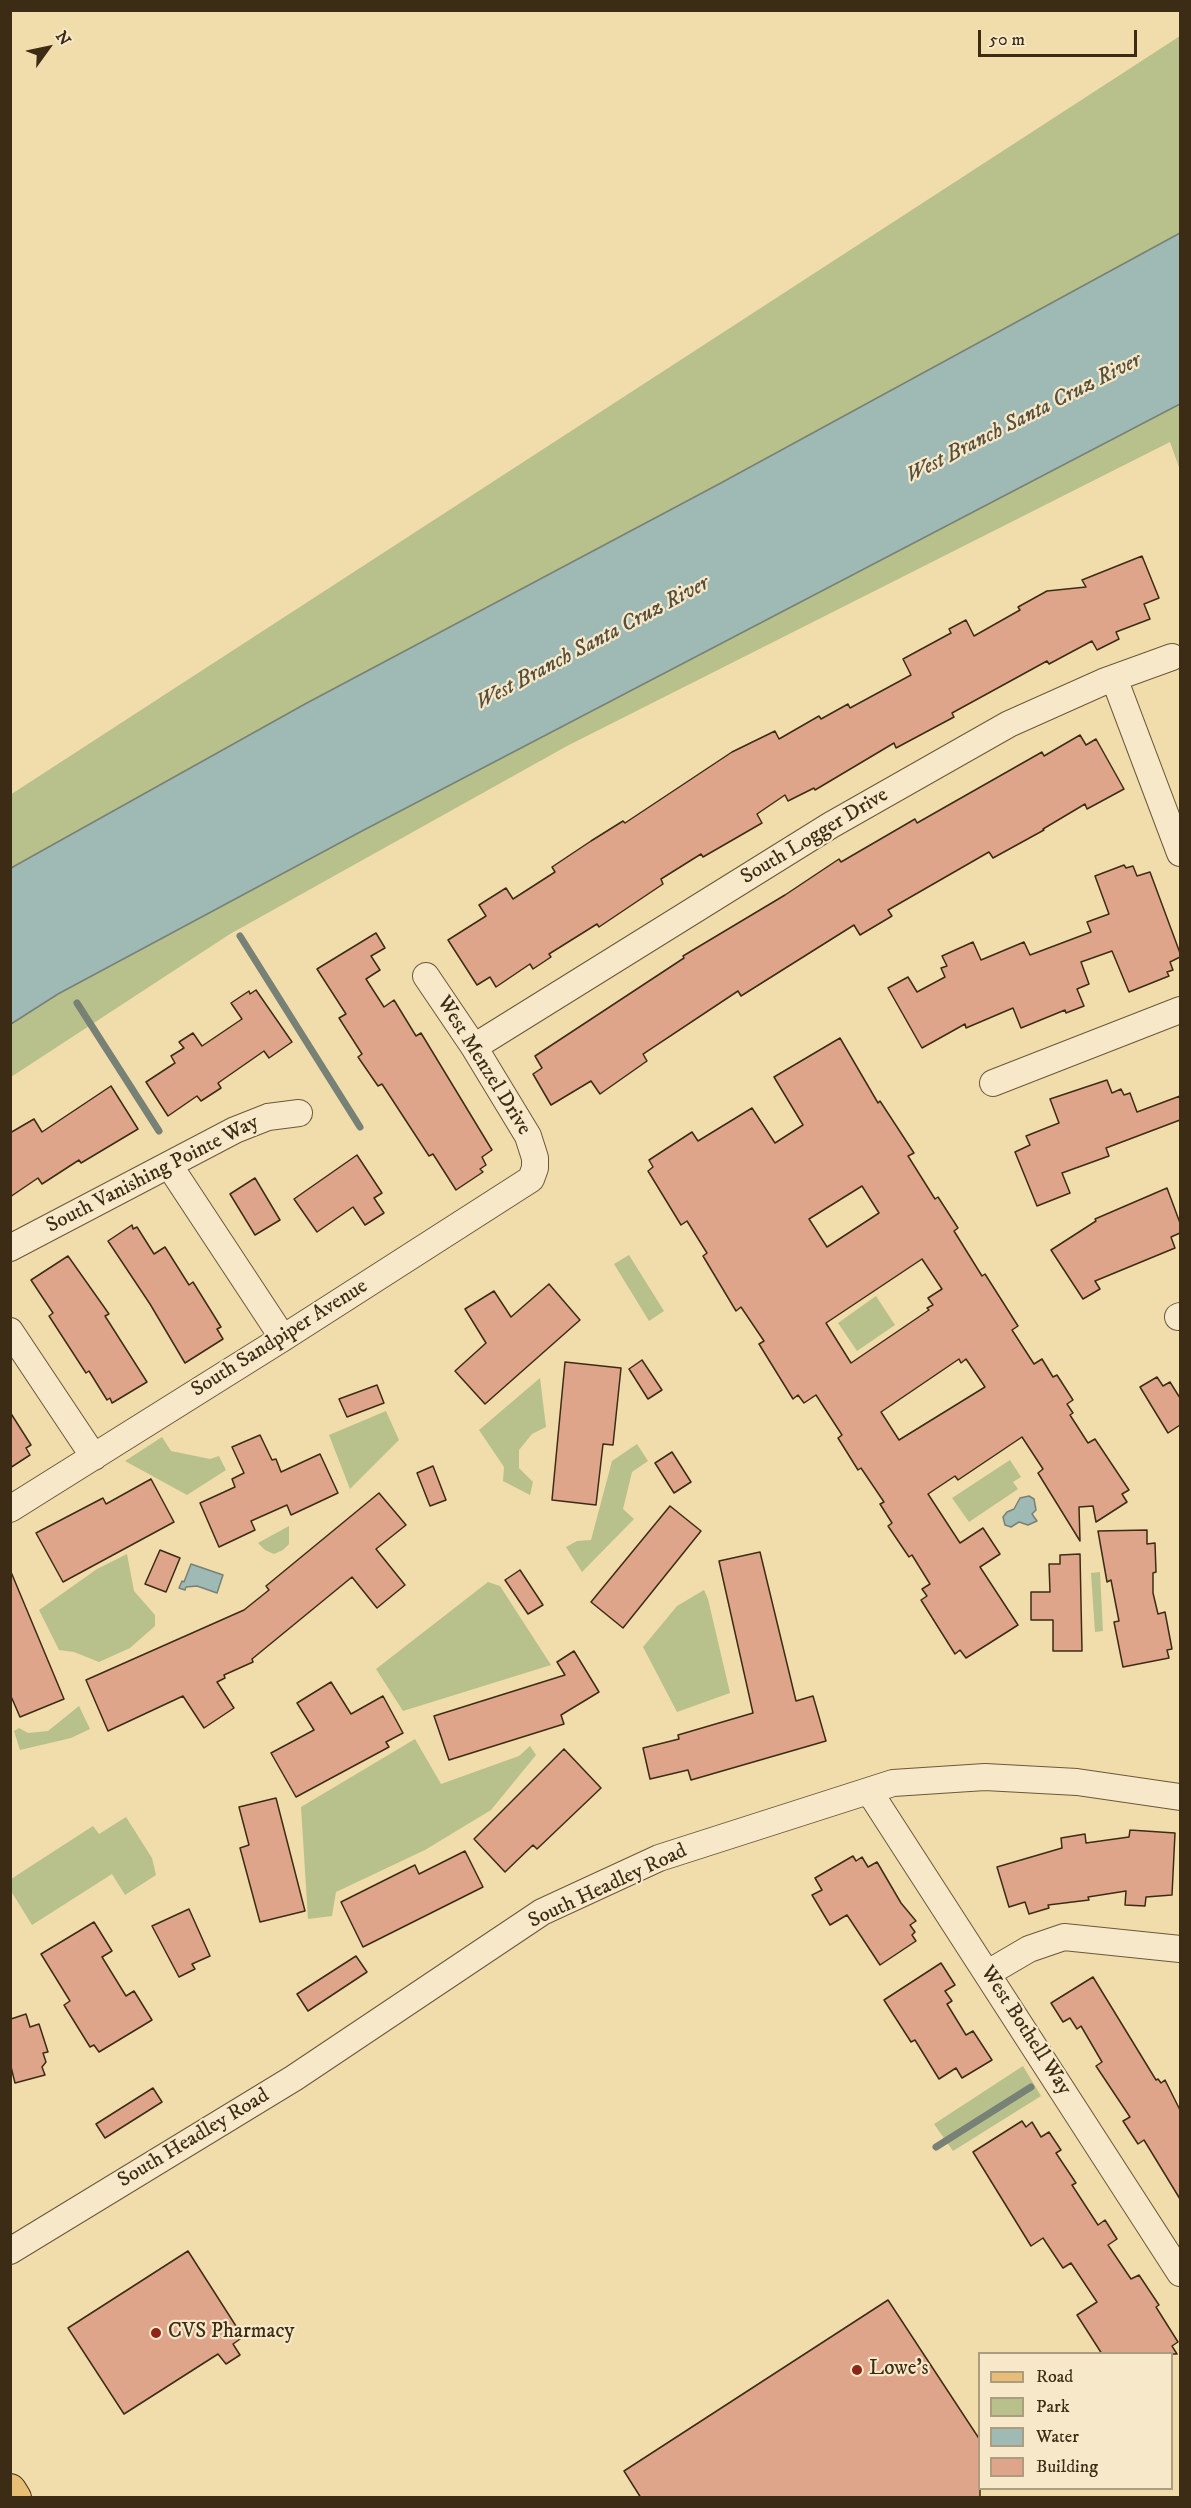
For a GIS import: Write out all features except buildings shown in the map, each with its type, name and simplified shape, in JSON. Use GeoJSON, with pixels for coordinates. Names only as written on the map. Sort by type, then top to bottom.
{"type":"FeatureCollection","features":[{"type":"Feature","properties":{"kind":"main road"},"geometry":{"type":"LineString","coordinates":[[10,2490],[15,2498]]}},
{"type":"Feature","properties":{"kind":"street","name":"South Logger Drive"},"geometry":{"type":"LineString","coordinates":[[474,1047],[831,825],[1010,724],[1114,678],[1172,657]]}},
{"type":"Feature","properties":{"kind":"street"},"geometry":{"type":"LineString","coordinates":[[1114,678],[1180,853]]}},
{"type":"Feature","properties":{"kind":"street","name":"West Menzel Drive"},"geometry":{"type":"LineString","coordinates":[[426,976],[474,1047],[528,1136],[535,1158]]}},
{"type":"Feature","properties":{"kind":"street"},"geometry":{"type":"LineString","coordinates":[[993,1083],[1180,1010]]}},
{"type":"Feature","properties":{"kind":"street","name":"South Vanishing Pointe Way"},"geometry":{"type":"LineString","coordinates":[[10,1248],[235,1130],[268,1117],[300,1113]]}},
{"type":"Feature","properties":{"kind":"street","name":"South Sandpiper Avenue"},"geometry":{"type":"LineString","coordinates":[[10,1509],[531,1179],[535,1158]]}},
{"type":"Feature","properties":{"kind":"street"},"geometry":{"type":"LineString","coordinates":[[169,1165],[283,1338]]}},
{"type":"Feature","properties":{"kind":"street"},"geometry":{"type":"LineString","coordinates":[[10,1331],[94,1456]]}},
{"type":"Feature","properties":{"kind":"street","name":"South Headley Road"},"geometry":{"type":"LineString","coordinates":[[10,2251],[294,2078],[542,1912],[659,1858],[893,1783],[985,1777],[1077,1782],[1180,1797]]}},
{"type":"Feature","properties":{"kind":"street","name":"West Bothell Way"},"geometry":{"type":"LineString","coordinates":[[869,1791],[1180,2273]]}},
{"type":"Feature","properties":{"kind":"street"},"geometry":{"type":"LineString","coordinates":[[988,1973],[1029,1949],[1064,1937],[1180,1949]]}},
{"type":"Feature","properties":{"kind":"green space"},"geometry":{"type":"Polygon","coordinates":[[[1180,36],[1180,470],[1170,442],[567,746],[230,934],[11,1077],[10,795],[1180,36]]]}},
{"type":"Feature","properties":{"kind":"green space"},"geometry":{"type":"Polygon","coordinates":[[[629,1255],[664,1311],[649,1321],[614,1264],[629,1255]]]}},
{"type":"Feature","properties":{"kind":"green space"},"geometry":{"type":"Polygon","coordinates":[[[876,1296],[895,1325],[857,1351],[838,1323],[876,1296]]]}},
{"type":"Feature","properties":{"kind":"green space"},"geometry":{"type":"Polygon","coordinates":[[[540,1378],[546,1427],[532,1434],[519,1450],[519,1468],[533,1482],[530,1495],[503,1481],[504,1467],[479,1430],[540,1378]]]}},
{"type":"Feature","properties":{"kind":"green space"},"geometry":{"type":"Polygon","coordinates":[[[386,1411],[399,1440],[350,1489],[329,1435],[386,1411]]]}},
{"type":"Feature","properties":{"kind":"green space"},"geometry":{"type":"Polygon","coordinates":[[[162,1437],[171,1451],[210,1459],[219,1456],[226,1470],[187,1495],[125,1461],[162,1437]]]}},
{"type":"Feature","properties":{"kind":"green space"},"geometry":{"type":"Polygon","coordinates":[[[637,1444],[648,1461],[632,1472],[623,1509],[634,1519],[582,1572],[566,1547],[577,1541],[591,1540],[612,1461],[637,1444]]]}},
{"type":"Feature","properties":{"kind":"green space"},"geometry":{"type":"Polygon","coordinates":[[[1010,1460],[1021,1477],[1013,1482],[1018,1489],[969,1522],[952,1498],[1010,1460]]]}},
{"type":"Feature","properties":{"kind":"green space"},"geometry":{"type":"Polygon","coordinates":[[[289,1526],[289,1544],[283,1550],[274,1554],[265,1550],[258,1543],[289,1526]]]}},
{"type":"Feature","properties":{"kind":"green space"},"geometry":{"type":"Polygon","coordinates":[[[127,1554],[134,1591],[155,1615],[155,1626],[130,1648],[99,1662],[74,1652],[59,1650],[39,1610],[97,1569],[127,1554]]]}},
{"type":"Feature","properties":{"kind":"green space"},"geometry":{"type":"Polygon","coordinates":[[[1100,1572],[1103,1631],[1095,1632],[1091,1573],[1100,1572]]]}},
{"type":"Feature","properties":{"kind":"green space"},"geometry":{"type":"Polygon","coordinates":[[[488,1582],[500,1586],[551,1665],[403,1711],[376,1669],[488,1582]]]}},
{"type":"Feature","properties":{"kind":"green space"},"geometry":{"type":"Polygon","coordinates":[[[704,1590],[730,1693],[677,1712],[643,1647],[677,1606],[704,1590]]]}},
{"type":"Feature","properties":{"kind":"green space"},"geometry":{"type":"Polygon","coordinates":[[[79,1706],[90,1729],[71,1738],[20,1750],[14,1731],[19,1728],[28,1733],[48,1731],[79,1706]]]}},
{"type":"Feature","properties":{"kind":"green space"},"geometry":{"type":"Polygon","coordinates":[[[415,1739],[441,1784],[519,1756],[530,1746],[536,1755],[491,1810],[425,1850],[336,1892],[332,1916],[308,1919],[301,1807],[415,1739]]]}},
{"type":"Feature","properties":{"kind":"green space"},"geometry":{"type":"Polygon","coordinates":[[[126,1817],[152,1858],[156,1875],[125,1895],[112,1874],[32,1925],[11,1891],[11,1879],[93,1826],[99,1834],[126,1817]]]}},
{"type":"Feature","properties":{"kind":"green space"},"geometry":{"type":"Polygon","coordinates":[[[1023,2066],[1041,2096],[953,2151],[934,2124],[1023,2066]]]}},
{"type":"Feature","properties":{"kind":"water","name":"West Branch Santa Cruz River"},"geometry":{"type":"Polygon","coordinates":[[[1180,233],[1180,404],[362,831],[58,994],[11,1024],[11,868],[305,704],[719,484],[1180,233]]]}},
{"type":"Feature","properties":{"kind":"water"},"geometry":{"type":"Polygon","coordinates":[[[1029,1496],[1034,1499],[1036,1510],[1032,1514],[1037,1521],[1028,1525],[1019,1522],[1011,1527],[1005,1525],[1003,1517],[1007,1512],[1014,1509],[1020,1498],[1029,1496]]]}},
{"type":"Feature","properties":{"kind":"water"},"geometry":{"type":"Polygon","coordinates":[[[191,1564],[223,1575],[217,1593],[197,1586],[186,1587],[185,1590],[179,1588],[191,1564]]]}},
{"type":"Feature","properties":{"kind":"waterway"},"geometry":{"type":"LineString","coordinates":[[240,936],[360,1127]]}},
{"type":"Feature","properties":{"kind":"waterway"},"geometry":{"type":"LineString","coordinates":[[77,1003],[159,1131]]}},
{"type":"Feature","properties":{"kind":"waterway"},"geometry":{"type":"LineString","coordinates":[[936,2147],[1031,2087]]}},
{"type":"Feature","properties":{"kind":"place","name":"CVS Pharmacy"},"geometry":{"type":"Point","coordinates":[156,2333]}},
{"type":"Feature","properties":{"kind":"place","name":"Lowe’s"},"geometry":{"type":"Point","coordinates":[857,2370]}}]}
